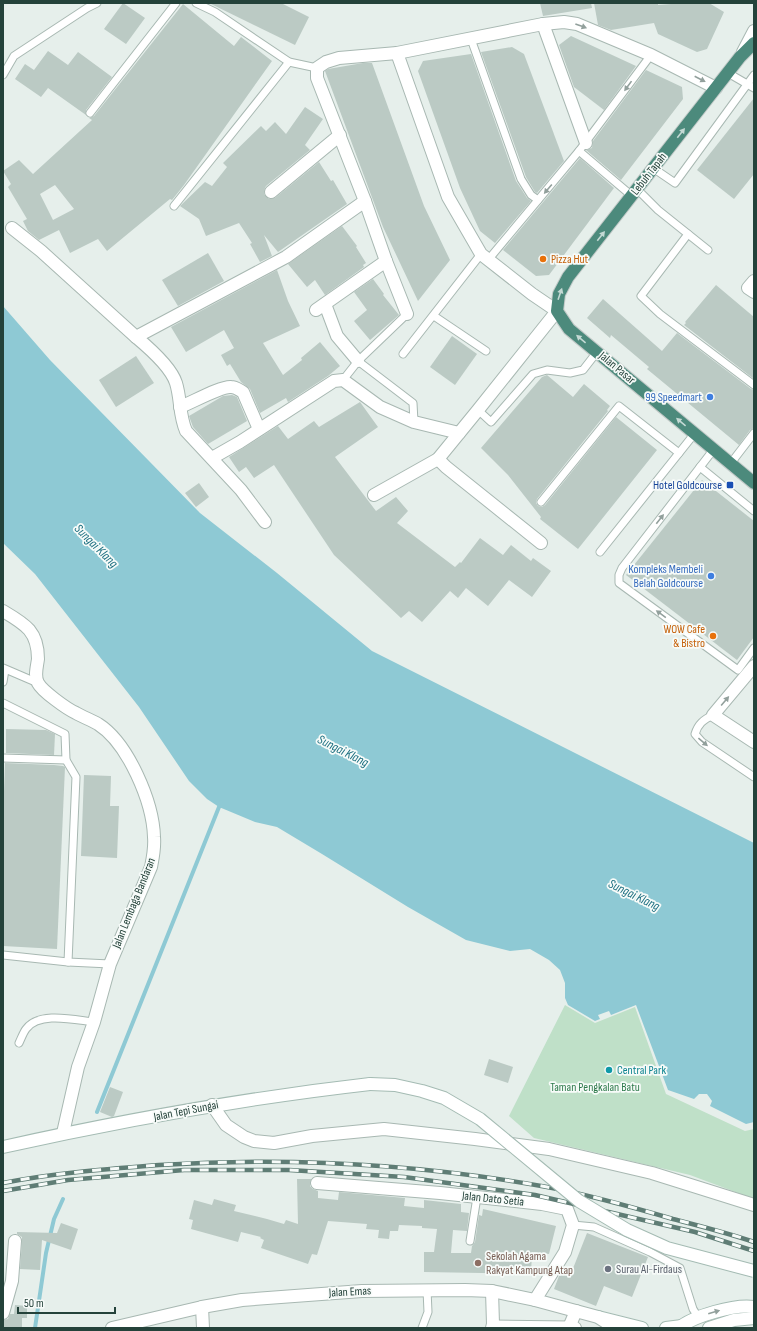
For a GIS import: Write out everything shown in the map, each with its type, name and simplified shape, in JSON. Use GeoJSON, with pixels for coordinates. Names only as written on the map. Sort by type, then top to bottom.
{"type":"FeatureCollection","features":[{"type":"Feature","properties":{"kind":"highway","name":"Lebuh Tapah"},"geometry":{"type":"LineString","coordinates":[[557,311],[559,294],[568,277],[740,57],[754,43]]}},
{"type":"Feature","properties":{"kind":"highway","name":"Jalan Pasar"},"geometry":{"type":"LineString","coordinates":[[557,311],[569,329],[754,483]]}},
{"type":"Feature","properties":{"kind":"street"},"geometry":{"type":"LineString","coordinates":[[407,314],[386,261],[366,201],[317,78],[317,68],[326,62],[339,58],[397,53],[543,24],[564,22],[577,24],[651,55],[716,88]]}},
{"type":"Feature","properties":{"kind":"street"},"geometry":{"type":"LineString","coordinates":[[543,24],[582,147]]}},
{"type":"Feature","properties":{"kind":"street"},"geometry":{"type":"LineString","coordinates":[[740,57],[754,31]]}},
{"type":"Feature","properties":{"kind":"street"},"geometry":{"type":"LineString","coordinates":[[374,495],[438,459],[557,311],[532,294],[485,257],[448,197],[397,53]]}},
{"type":"Feature","properties":{"kind":"street"},"geometry":{"type":"LineString","coordinates":[[271,192],[340,135]]}},
{"type":"Feature","properties":{"kind":"street"},"geometry":{"type":"LineString","coordinates":[[136,337],[286,257],[366,201]]}},
{"type":"Feature","properties":{"kind":"street"},"geometry":{"type":"LineString","coordinates":[[12,228],[41,251],[164,364],[176,381],[182,422],[186,431],[241,490],[266,522]]}},
{"type":"Feature","properties":{"kind":"street"},"geometry":{"type":"LineString","coordinates":[[358,361],[337,336],[320,307],[386,261]]}},
{"type":"Feature","properties":{"kind":"street"},"geometry":{"type":"LineString","coordinates":[[212,458],[240,442],[334,381],[343,380],[380,407],[414,422],[459,433]]}},
{"type":"Feature","properties":{"kind":"street"},"geometry":{"type":"LineString","coordinates":[[180,408],[231,386],[243,392],[259,429]]}},
{"type":"Feature","properties":{"kind":"street"},"geometry":{"type":"LineString","coordinates":[[438,459],[541,543]]}},
{"type":"Feature","properties":{"kind":"street"},"geometry":{"type":"LineString","coordinates":[[3,611],[26,625],[34,638],[38,659],[36,674],[38,683]]}},
{"type":"Feature","properties":{"kind":"street"},"geometry":{"type":"LineString","coordinates":[[754,666],[713,715],[754,742]]}},
{"type":"Feature","properties":{"kind":"street","name":"Jalan Lembaga Bandaran"},"geometry":{"type":"LineString","coordinates":[[38,683],[44,691],[75,713],[98,725],[118,742],[132,764],[147,800],[154,836],[154,851],[151,868],[110,964],[94,1022],[78,1067],[63,1133]]}},
{"type":"Feature","properties":{"kind":"street","name":"Jalan Tepi Sungai"},"geometry":{"type":"LineString","coordinates":[[3,1146],[63,1133],[212,1105],[370,1084],[395,1085],[444,1098],[480,1119],[579,1201],[627,1230],[667,1248],[754,1271]]}},
{"type":"Feature","properties":{"kind":"street"},"geometry":{"type":"LineString","coordinates":[[212,1105],[226,1125],[244,1137],[254,1141],[274,1143],[312,1136],[384,1129],[475,1139],[549,1149],[645,1172],[754,1205]]}},
{"type":"Feature","properties":{"kind":"street","name":"Jalan Dato Setia"},"geometry":{"type":"LineString","coordinates":[[317,1183],[440,1193],[542,1204],[566,1210],[573,1224]]}},
{"type":"Feature","properties":{"kind":"street"},"geometry":{"type":"LineString","coordinates":[[535,1300],[566,1252],[573,1224]]}},
{"type":"Feature","properties":{"kind":"street"},"geometry":{"type":"LineString","coordinates":[[3,1313],[12,1281],[14,1242]]}},
{"type":"Feature","properties":{"kind":"street","name":"Jalan Emas"},"geometry":{"type":"LineString","coordinates":[[112,1328],[202,1307],[242,1300],[362,1291],[427,1290],[492,1291],[535,1300],[591,1318],[615,1328]]}},
{"type":"Feature","properties":{"kind":"street"},"geometry":{"type":"LineString","coordinates":[[492,1291],[493,1326]]}},
{"type":"Feature","properties":{"kind":"street"},"geometry":{"type":"LineString","coordinates":[[666,1328],[680,1327],[698,1317],[720,1310],[748,1306],[754,1307]]}},
{"type":"Feature","properties":{"kind":"street"},"geometry":{"type":"LineString","coordinates":[[202,1307],[203,1328]]}},
{"type":"Feature","properties":{"kind":"street"},"geometry":{"type":"LineString","coordinates":[[568,1326],[591,1318],[642,1328]]}},
{"type":"Feature","properties":{"kind":"street"},"geometry":{"type":"LineString","coordinates":[[709,1328],[734,1320],[754,1318]]}},
{"type":"Feature","properties":{"kind":"lane"},"geometry":{"type":"LineString","coordinates":[[3,75],[14,56],[97,3]]}},
{"type":"Feature","properties":{"kind":"lane"},"geometry":{"type":"LineString","coordinates":[[90,113],[176,3]]}},
{"type":"Feature","properties":{"kind":"lane"},"geometry":{"type":"LineString","coordinates":[[196,3],[215,12],[289,62],[317,68]]}},
{"type":"Feature","properties":{"kind":"lane"},"geometry":{"type":"LineString","coordinates":[[471,39],[521,179],[531,195],[538,200]]}},
{"type":"Feature","properties":{"kind":"lane"},"geometry":{"type":"LineString","coordinates":[[403,354],[485,257],[538,200],[582,147],[651,55]]}},
{"type":"Feature","properties":{"kind":"lane"},"geometry":{"type":"LineString","coordinates":[[174,206],[289,62]]}},
{"type":"Feature","properties":{"kind":"lane"},"geometry":{"type":"LineString","coordinates":[[728,73],[754,88]]}},
{"type":"Feature","properties":{"kind":"lane"},"geometry":{"type":"LineString","coordinates":[[653,168],[675,183],[754,75]]}},
{"type":"Feature","properties":{"kind":"lane"},"geometry":{"type":"LineString","coordinates":[[582,147],[634,192],[708,250]]}},
{"type":"Feature","properties":{"kind":"lane"},"geometry":{"type":"LineString","coordinates":[[688,234],[641,296],[660,314],[754,385]]}},
{"type":"Feature","properties":{"kind":"lane"},"geometry":{"type":"LineString","coordinates":[[343,380],[358,361],[407,314]]}},
{"type":"Feature","properties":{"kind":"lane"},"geometry":{"type":"LineString","coordinates":[[434,316],[486,351]]}},
{"type":"Feature","properties":{"kind":"lane"},"geometry":{"type":"LineString","coordinates":[[478,410],[491,422],[534,374],[547,370],[570,373],[583,370],[597,352]]}},
{"type":"Feature","properties":{"kind":"lane"},"geometry":{"type":"LineString","coordinates":[[358,361],[413,403],[414,422]]}},
{"type":"Feature","properties":{"kind":"lane"},"geometry":{"type":"LineString","coordinates":[[542,502],[619,406],[679,453]]}},
{"type":"Feature","properties":{"kind":"lane"},"geometry":{"type":"LineString","coordinates":[[731,463],[754,433]]}},
{"type":"Feature","properties":{"kind":"lane"},"geometry":{"type":"LineString","coordinates":[[600,552],[695,434]]}},
{"type":"Feature","properties":{"kind":"lane"},"geometry":{"type":"LineString","coordinates":[[714,449],[622,568],[619,575],[619,583],[738,670],[754,648]]}},
{"type":"Feature","properties":{"kind":"lane"},"geometry":{"type":"LineString","coordinates":[[700,467],[754,511]]}},
{"type":"Feature","properties":{"kind":"lane"},"geometry":{"type":"LineString","coordinates":[[3,682],[4,669],[38,683]]}},
{"type":"Feature","properties":{"kind":"lane"},"geometry":{"type":"LineString","coordinates":[[3,703],[66,734],[66,760],[76,777],[68,962]]}},
{"type":"Feature","properties":{"kind":"lane"},"geometry":{"type":"LineString","coordinates":[[713,715],[703,720],[698,726],[695,734],[702,742],[754,777]]}},
{"type":"Feature","properties":{"kind":"lane"},"geometry":{"type":"LineString","coordinates":[[3,758],[66,760]]}},
{"type":"Feature","properties":{"kind":"lane"},"geometry":{"type":"LineString","coordinates":[[3,955],[68,962],[110,964]]}},
{"type":"Feature","properties":{"kind":"lane"},"geometry":{"type":"LineString","coordinates":[[19,1043],[26,1029],[36,1021],[49,1017],[94,1022]]}},
{"type":"Feature","properties":{"kind":"lane"},"geometry":{"type":"LineString","coordinates":[[470,1241],[477,1198]]}},
{"type":"Feature","properties":{"kind":"lane"},"geometry":{"type":"LineString","coordinates":[[573,1224],[594,1227],[650,1252],[680,1268],[693,1309],[698,1317]]}},
{"type":"Feature","properties":{"kind":"lane"},"geometry":{"type":"LineString","coordinates":[[422,1328],[428,1312],[427,1290]]}},
{"type":"Feature","properties":{"kind":"lane"},"geometry":{"type":"LineString","coordinates":[[493,1326],[568,1326]]}},
{"type":"Feature","properties":{"kind":"green space","name":"Taman Pengkalan Batu"},"geometry":{"type":"Polygon","coordinates":[[[565,1005],[595,1023],[635,1007],[666,1094],[745,1131],[754,1129],[754,1199],[690,1175],[534,1138],[509,1116],[565,1005]]]}},
{"type":"Feature","properties":{"kind":"water","name":"Sungai Klang"},"geometry":{"type":"Polygon","coordinates":[[[3,306],[50,360],[200,513],[277,573],[372,651],[754,843],[754,1122],[746,1124],[710,1106],[712,1101],[707,1094],[699,1094],[694,1099],[668,1090],[636,1005],[611,1015],[609,1011],[598,1015],[600,1019],[595,1021],[568,1005],[565,998],[565,983],[560,970],[549,960],[530,949],[510,951],[466,940],[408,907],[277,827],[255,822],[219,807],[207,799],[189,781],[139,707],[35,574],[3,543],[3,306]]]}},
{"type":"Feature","properties":{"kind":"building"},"geometry":{"type":"Polygon","coordinates":[[[123,3],[145,18],[126,44],[104,29],[123,3]]]}},
{"type":"Feature","properties":{"kind":"building"},"geometry":{"type":"Polygon","coordinates":[[[209,3],[281,3],[309,17],[295,45],[209,3]]]}},
{"type":"Feature","properties":{"kind":"building"},"geometry":{"type":"Polygon","coordinates":[[[540,3],[591,3],[592,8],[543,16],[540,3]]]}},
{"type":"Feature","properties":{"kind":"building"},"geometry":{"type":"Polygon","coordinates":[[[594,3],[658,3],[658,5],[709,3],[724,12],[707,49],[697,52],[658,34],[654,23],[611,30],[598,25],[594,3]]]}},
{"type":"Feature","properties":{"kind":"building"},"geometry":{"type":"Polygon","coordinates":[[[183,4],[234,46],[241,37],[272,61],[172,200],[170,199],[107,251],[98,239],[70,253],[59,230],[39,240],[28,231],[23,221],[27,219],[8,187],[11,184],[3,171],[19,160],[33,174],[92,120],[89,118],[94,116],[183,4]],[[55,185],[40,194],[53,220],[74,209],[55,185]]]}},
{"type":"Feature","properties":{"kind":"building"},"geometry":{"type":"Polygon","coordinates":[[[571,36],[636,66],[604,110],[574,87],[559,45],[571,36]]]}},
{"type":"Feature","properties":{"kind":"building"},"geometry":{"type":"Polygon","coordinates":[[[512,47],[524,54],[564,161],[537,193],[526,177],[481,52],[512,47]]]}},
{"type":"Feature","properties":{"kind":"building"},"geometry":{"type":"Polygon","coordinates":[[[48,51],[68,65],[78,52],[112,77],[86,110],[86,115],[48,88],[41,97],[15,79],[25,64],[34,70],[48,51]]]}},
{"type":"Feature","properties":{"kind":"building"},"geometry":{"type":"Polygon","coordinates":[[[471,54],[516,181],[527,198],[531,201],[495,243],[480,231],[460,188],[418,71],[423,61],[471,54]]]}},
{"type":"Feature","properties":{"kind":"building"},"geometry":{"type":"Polygon","coordinates":[[[363,63],[372,63],[424,206],[450,260],[418,301],[383,227],[325,71],[328,69],[363,63]]]}},
{"type":"Feature","properties":{"kind":"building"},"geometry":{"type":"Polygon","coordinates":[[[646,70],[682,87],[683,99],[621,180],[586,150],[592,148],[593,141],[646,70]]]}},
{"type":"Feature","properties":{"kind":"building"},"geometry":{"type":"Polygon","coordinates":[[[754,98],[754,174],[734,199],[697,170],[754,98]]]}},
{"type":"Feature","properties":{"kind":"building"},"geometry":{"type":"Polygon","coordinates":[[[305,107],[323,119],[305,145],[310,150],[266,186],[264,194],[269,199],[275,198],[319,162],[331,181],[333,180],[347,204],[278,252],[264,235],[272,256],[260,262],[250,244],[252,243],[239,223],[206,236],[199,219],[180,206],[205,182],[212,186],[227,167],[223,163],[261,126],[266,131],[275,122],[286,134],[305,107]]]}},
{"type":"Feature","properties":{"kind":"building"},"geometry":{"type":"Polygon","coordinates":[[[580,158],[614,188],[549,275],[536,276],[503,250],[580,158]]]}},
{"type":"Feature","properties":{"kind":"building"},"geometry":{"type":"Polygon","coordinates":[[[342,226],[357,246],[356,247],[366,263],[363,265],[364,267],[325,295],[315,280],[307,287],[288,264],[342,226]]]}},
{"type":"Feature","properties":{"kind":"building"},"geometry":{"type":"Polygon","coordinates":[[[208,253],[224,281],[178,306],[162,280],[208,253]]]}},
{"type":"Feature","properties":{"kind":"building"},"geometry":{"type":"Polygon","coordinates":[[[277,270],[288,301],[300,326],[263,343],[283,375],[302,360],[301,358],[320,342],[340,366],[328,376],[288,402],[286,398],[260,413],[250,389],[241,382],[230,364],[227,366],[221,355],[234,348],[224,330],[186,352],[171,327],[277,270]]]}},
{"type":"Feature","properties":{"kind":"building"},"geometry":{"type":"Polygon","coordinates":[[[373,279],[384,294],[383,295],[399,315],[370,340],[354,321],[367,310],[354,292],[373,279]]]}},
{"type":"Feature","properties":{"kind":"building"},"geometry":{"type":"Polygon","coordinates":[[[716,285],[754,317],[754,379],[684,325],[716,285]]]}},
{"type":"Feature","properties":{"kind":"building"},"geometry":{"type":"Polygon","coordinates":[[[603,299],[662,351],[677,333],[754,390],[754,428],[750,430],[739,445],[647,369],[649,367],[611,335],[610,338],[587,318],[603,299]]]}},
{"type":"Feature","properties":{"kind":"building"},"geometry":{"type":"Polygon","coordinates":[[[452,336],[477,354],[455,385],[430,367],[452,336]]]}},
{"type":"Feature","properties":{"kind":"building"},"geometry":{"type":"Polygon","coordinates":[[[136,356],[154,383],[116,407],[99,380],[136,356]]]}},
{"type":"Feature","properties":{"kind":"building"},"geometry":{"type":"Polygon","coordinates":[[[547,375],[573,397],[584,384],[610,406],[607,410],[608,411],[537,499],[536,503],[538,506],[542,507],[545,505],[616,417],[657,450],[578,549],[540,519],[541,517],[508,475],[481,448],[542,377],[547,375]]]}},
{"type":"Feature","properties":{"kind":"building"},"geometry":{"type":"Polygon","coordinates":[[[232,395],[237,397],[247,421],[208,444],[193,427],[189,416],[223,396],[232,395]]]}},
{"type":"Feature","properties":{"kind":"building"},"geometry":{"type":"Polygon","coordinates":[[[360,402],[378,427],[335,457],[376,511],[396,497],[408,511],[397,523],[455,567],[460,562],[461,563],[480,538],[503,555],[511,545],[531,561],[533,558],[551,571],[532,597],[509,580],[488,606],[466,588],[458,598],[450,591],[422,622],[409,611],[401,618],[334,555],[274,465],[254,478],[246,467],[239,472],[229,457],[278,426],[288,439],[314,421],[319,427],[360,402]]]}},
{"type":"Feature","properties":{"kind":"building"},"geometry":{"type":"Polygon","coordinates":[[[702,480],[754,521],[754,637],[737,660],[626,575],[702,480]]]}},
{"type":"Feature","properties":{"kind":"building"},"geometry":{"type":"Polygon","coordinates":[[[199,483],[209,497],[196,507],[185,493],[199,483]]]}},
{"type":"Feature","properties":{"kind":"building"},"geometry":{"type":"Polygon","coordinates":[[[6,729],[46,730],[55,734],[54,755],[6,753],[6,729]]]}},
{"type":"Feature","properties":{"kind":"building"},"geometry":{"type":"Polygon","coordinates":[[[5,763],[54,765],[65,767],[57,949],[3,946],[3,819],[5,763]]]}},
{"type":"Feature","properties":{"kind":"building"},"geometry":{"type":"Polygon","coordinates":[[[84,775],[111,776],[110,806],[119,806],[117,858],[81,856],[84,775]]]}},
{"type":"Feature","properties":{"kind":"building"},"geometry":{"type":"Polygon","coordinates":[[[489,1059],[513,1067],[508,1083],[484,1075],[489,1059]]]}},
{"type":"Feature","properties":{"kind":"building"},"geometry":{"type":"Polygon","coordinates":[[[110,1087],[123,1092],[114,1116],[112,1117],[100,1112],[110,1087]]]}},
{"type":"Feature","properties":{"kind":"building"},"geometry":{"type":"Polygon","coordinates":[[[297,1179],[311,1179],[310,1186],[318,1191],[318,1198],[338,1200],[339,1192],[405,1198],[404,1206],[424,1208],[424,1200],[461,1204],[461,1212],[469,1213],[467,1231],[453,1230],[451,1253],[471,1253],[472,1246],[475,1242],[479,1215],[482,1216],[483,1209],[556,1226],[549,1254],[532,1252],[531,1274],[424,1272],[424,1252],[434,1252],[437,1229],[422,1228],[422,1226],[399,1225],[398,1231],[390,1231],[389,1239],[378,1238],[379,1230],[366,1229],[367,1224],[328,1221],[317,1255],[312,1254],[308,1264],[261,1248],[264,1240],[260,1238],[261,1237],[241,1232],[238,1242],[191,1229],[193,1220],[189,1219],[194,1200],[212,1205],[214,1199],[236,1205],[234,1211],[284,1224],[286,1220],[298,1224],[297,1179]]]}},
{"type":"Feature","properties":{"kind":"building"},"geometry":{"type":"Polygon","coordinates":[[[61,1223],[78,1229],[71,1250],[42,1240],[40,1270],[20,1269],[22,1237],[17,1234],[17,1232],[57,1233],[61,1223]]]}},
{"type":"Feature","properties":{"kind":"building","name":"Surau Al-Firdaus"},"geometry":{"type":"Polygon","coordinates":[[[587,1233],[648,1257],[632,1297],[604,1286],[596,1306],[554,1289],[564,1268],[572,1271],[587,1233]]]}},
{"type":"Feature","properties":{"kind":"building"},"geometry":{"type":"Polygon","coordinates":[[[15,1305],[27,1306],[27,1318],[22,1318],[22,1328],[3,1328],[3,1320],[8,1319],[10,1314],[14,1314],[15,1305]]]}},
{"type":"Feature","properties":{"kind":"waterway"},"geometry":{"type":"LineString","coordinates":[[97,1112],[221,802]]}},
{"type":"Feature","properties":{"kind":"waterway"},"geometry":{"type":"LineString","coordinates":[[35,1328],[46,1253],[54,1219],[63,1199]]}},
{"type":"Feature","properties":{"kind":"railway"},"geometry":{"type":"LineString","coordinates":[[3,1183],[80,1172],[159,1165],[256,1162],[354,1164],[451,1173],[499,1179],[563,1190],[595,1197],[754,1242]]}},
{"type":"Feature","properties":{"kind":"railway"},"geometry":{"type":"LineString","coordinates":[[3,1191],[68,1180],[184,1170],[289,1170],[404,1177],[535,1195],[695,1232],[754,1251]]}},
{"type":"Feature","properties":{"kind":"place","name":"Pizza Hut"},"geometry":{"type":"Point","coordinates":[543,259]}},
{"type":"Feature","properties":{"kind":"place","name":"99 Speedmart"},"geometry":{"type":"Point","coordinates":[710,397]}},
{"type":"Feature","properties":{"kind":"place","name":"Hotel Goldcourse"},"geometry":{"type":"Point","coordinates":[730,485]}},
{"type":"Feature","properties":{"kind":"place","name":"Kompleks Membeli Belah Goldcourse"},"geometry":{"type":"Point","coordinates":[711,576]}},
{"type":"Feature","properties":{"kind":"place","name":"WOW Cafe & Bistro"},"geometry":{"type":"Point","coordinates":[713,636]}},
{"type":"Feature","properties":{"kind":"place","name":"Central Park"},"geometry":{"type":"Point","coordinates":[609,1070]}},
{"type":"Feature","properties":{"kind":"place","name":"Sekolah Agama Rakyat Kampung Atap"},"geometry":{"type":"Point","coordinates":[478,1263]}},
{"type":"Feature","properties":{"kind":"place","name":"Surau Al-Firdaus"},"geometry":{"type":"Point","coordinates":[608,1269]}}]}
